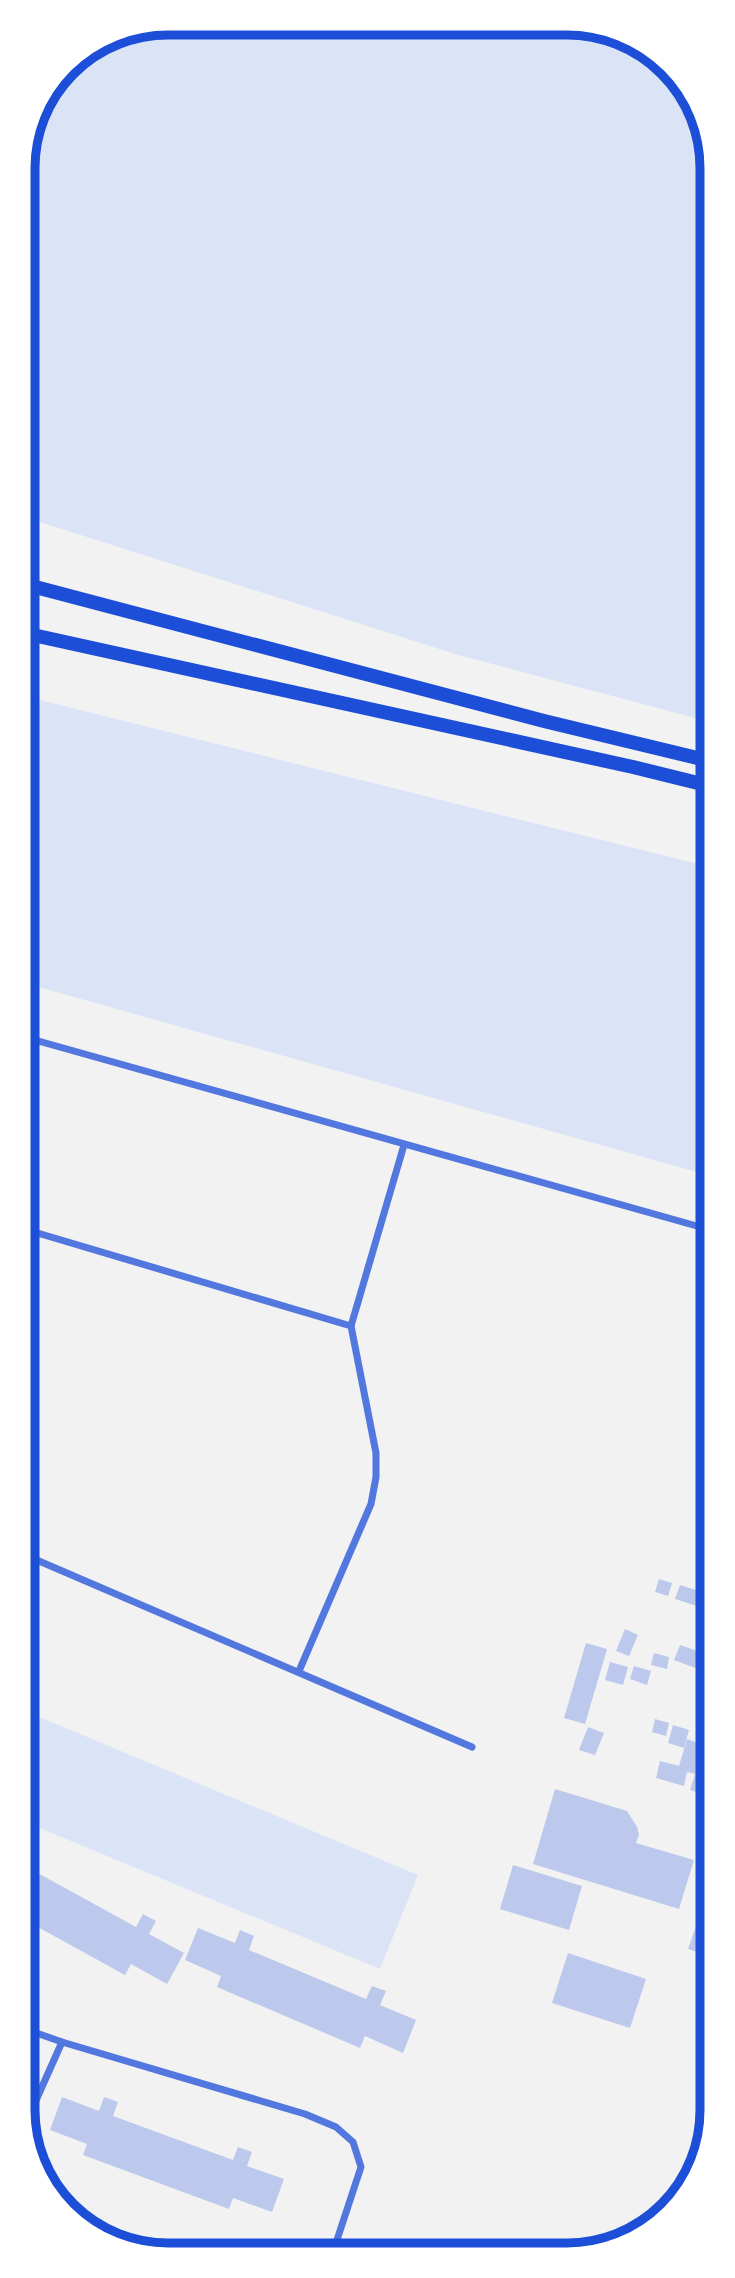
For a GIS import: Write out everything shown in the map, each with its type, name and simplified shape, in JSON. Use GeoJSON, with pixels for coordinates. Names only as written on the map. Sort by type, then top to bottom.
{"type":"FeatureCollection","features":[{"type":"Feature","properties":{"kind":"main road"},"geometry":{"type":"LineString","coordinates":[[35,587],[544,721],[700,759]]}},
{"type":"Feature","properties":{"kind":"main road"},"geometry":{"type":"LineString","coordinates":[[35,636],[700,784]]}},
{"type":"Feature","properties":{"kind":"street"},"geometry":{"type":"LineString","coordinates":[[35,1040],[700,1227]]}},
{"type":"Feature","properties":{"kind":"street"},"geometry":{"type":"LineString","coordinates":[[299,1671],[372,1504],[376,1453],[351,1326],[404,1145]]}},
{"type":"Feature","properties":{"kind":"street"},"geometry":{"type":"LineString","coordinates":[[35,1232],[351,1326]]}},
{"type":"Feature","properties":{"kind":"street"},"geometry":{"type":"LineString","coordinates":[[35,1559],[472,1747]]}},
{"type":"Feature","properties":{"kind":"street"},"geometry":{"type":"LineString","coordinates":[[35,2033],[305,2114],[336,2127],[353,2142],[361,2167],[336,2243]]}},
{"type":"Feature","properties":{"kind":"street"},"geometry":{"type":"LineString","coordinates":[[35,2103],[62,2042]]}},
{"type":"Feature","properties":{"kind":"shaded area"},"geometry":{"type":"Polygon","coordinates":[[[159,35],[576,35],[610,42],[641,57],[673,87],[693,125],[700,168],[700,719],[455,654],[35,520],[36,151],[45,117],[57,94],[80,68],[94,57],[125,42],[159,35]]]}},
{"type":"Feature","properties":{"kind":"shaded area"},"geometry":{"type":"Polygon","coordinates":[[[35,699],[700,865],[700,1173],[35,986],[35,699]]]}},
{"type":"Feature","properties":{"kind":"shaded area"},"geometry":{"type":"Polygon","coordinates":[[[35,1715],[418,1875],[380,1969],[35,1826],[35,1715]]]}},
{"type":"Feature","properties":{"kind":"building"},"geometry":{"type":"Polygon","coordinates":[[[659,1579],[672,1583],[668,1596],[655,1592],[659,1579]]]}},
{"type":"Feature","properties":{"kind":"building"},"geometry":{"type":"Polygon","coordinates":[[[680,1585],[700,1591],[697,1606],[675,1599],[680,1585]]]}},
{"type":"Feature","properties":{"kind":"building"},"geometry":{"type":"Polygon","coordinates":[[[625,1629],[638,1635],[629,1656],[616,1651],[625,1629]]]}},
{"type":"Feature","properties":{"kind":"building"},"geometry":{"type":"Polygon","coordinates":[[[586,1643],[607,1649],[585,1724],[564,1718],[586,1643]]]}},
{"type":"Feature","properties":{"kind":"building"},"geometry":{"type":"Polygon","coordinates":[[[680,1645],[700,1652],[698,1669],[674,1660],[680,1645]]]}},
{"type":"Feature","properties":{"kind":"building"},"geometry":{"type":"Polygon","coordinates":[[[654,1653],[669,1657],[667,1669],[651,1665],[654,1653]]]}},
{"type":"Feature","properties":{"kind":"building"},"geometry":{"type":"Polygon","coordinates":[[[610,1662],[628,1667],[623,1685],[605,1680],[610,1662]]]}},
{"type":"Feature","properties":{"kind":"building"},"geometry":{"type":"Polygon","coordinates":[[[634,1666],[651,1671],[647,1685],[630,1679],[634,1666]]]}},
{"type":"Feature","properties":{"kind":"building"},"geometry":{"type":"Polygon","coordinates":[[[655,1719],[669,1723],[666,1736],[652,1732],[655,1719]]]}},
{"type":"Feature","properties":{"kind":"building"},"geometry":{"type":"Polygon","coordinates":[[[673,1725],[689,1730],[684,1748],[668,1743],[673,1725]]]}},
{"type":"Feature","properties":{"kind":"building"},"geometry":{"type":"Polygon","coordinates":[[[588,1727],[604,1733],[595,1755],[579,1750],[588,1727]]]}},
{"type":"Feature","properties":{"kind":"building"},"geometry":{"type":"Polygon","coordinates":[[[687,1739],[700,1744],[700,1793],[690,1790],[695,1774],[687,1772],[684,1786],[656,1778],[660,1761],[679,1766],[687,1739]]]}},
{"type":"Feature","properties":{"kind":"building"},"geometry":{"type":"Polygon","coordinates":[[[555,1789],[627,1811],[637,1827],[639,1835],[636,1843],[694,1860],[679,1909],[533,1864],[555,1789]]]}},
{"type":"Feature","properties":{"kind":"building"},"geometry":{"type":"Polygon","coordinates":[[[513,1865],[582,1886],[569,1930],[500,1909],[513,1865]]]}},
{"type":"Feature","properties":{"kind":"building"},"geometry":{"type":"Polygon","coordinates":[[[35,1871],[136,1927],[143,1914],[156,1921],[149,1934],[184,1953],[167,1984],[131,1964],[125,1975],[35,1926],[35,1871]]]}},
{"type":"Feature","properties":{"kind":"building"},"geometry":{"type":"Polygon","coordinates":[[[698,1920],[700,1921],[700,1953],[688,1949],[698,1920]]]}},
{"type":"Feature","properties":{"kind":"building"},"geometry":{"type":"Polygon","coordinates":[[[198,1928],[235,1943],[240,1930],[254,1936],[249,1950],[366,1999],[372,1986],[386,1991],[380,2005],[416,2020],[403,2053],[365,2036],[360,2048],[217,1987],[221,1976],[185,1960],[198,1928]]]}},
{"type":"Feature","properties":{"kind":"building"},"geometry":{"type":"Polygon","coordinates":[[[568,1953],[646,1979],[630,2028],[552,2003],[568,1953]]]}},
{"type":"Feature","properties":{"kind":"building"},"geometry":{"type":"Polygon","coordinates":[[[62,2097],[99,2111],[104,2097],[118,2102],[113,2116],[233,2160],[238,2147],[252,2152],[247,2166],[284,2179],[272,2212],[233,2198],[229,2209],[83,2155],[87,2144],[50,2130],[62,2097]]]}}]}
